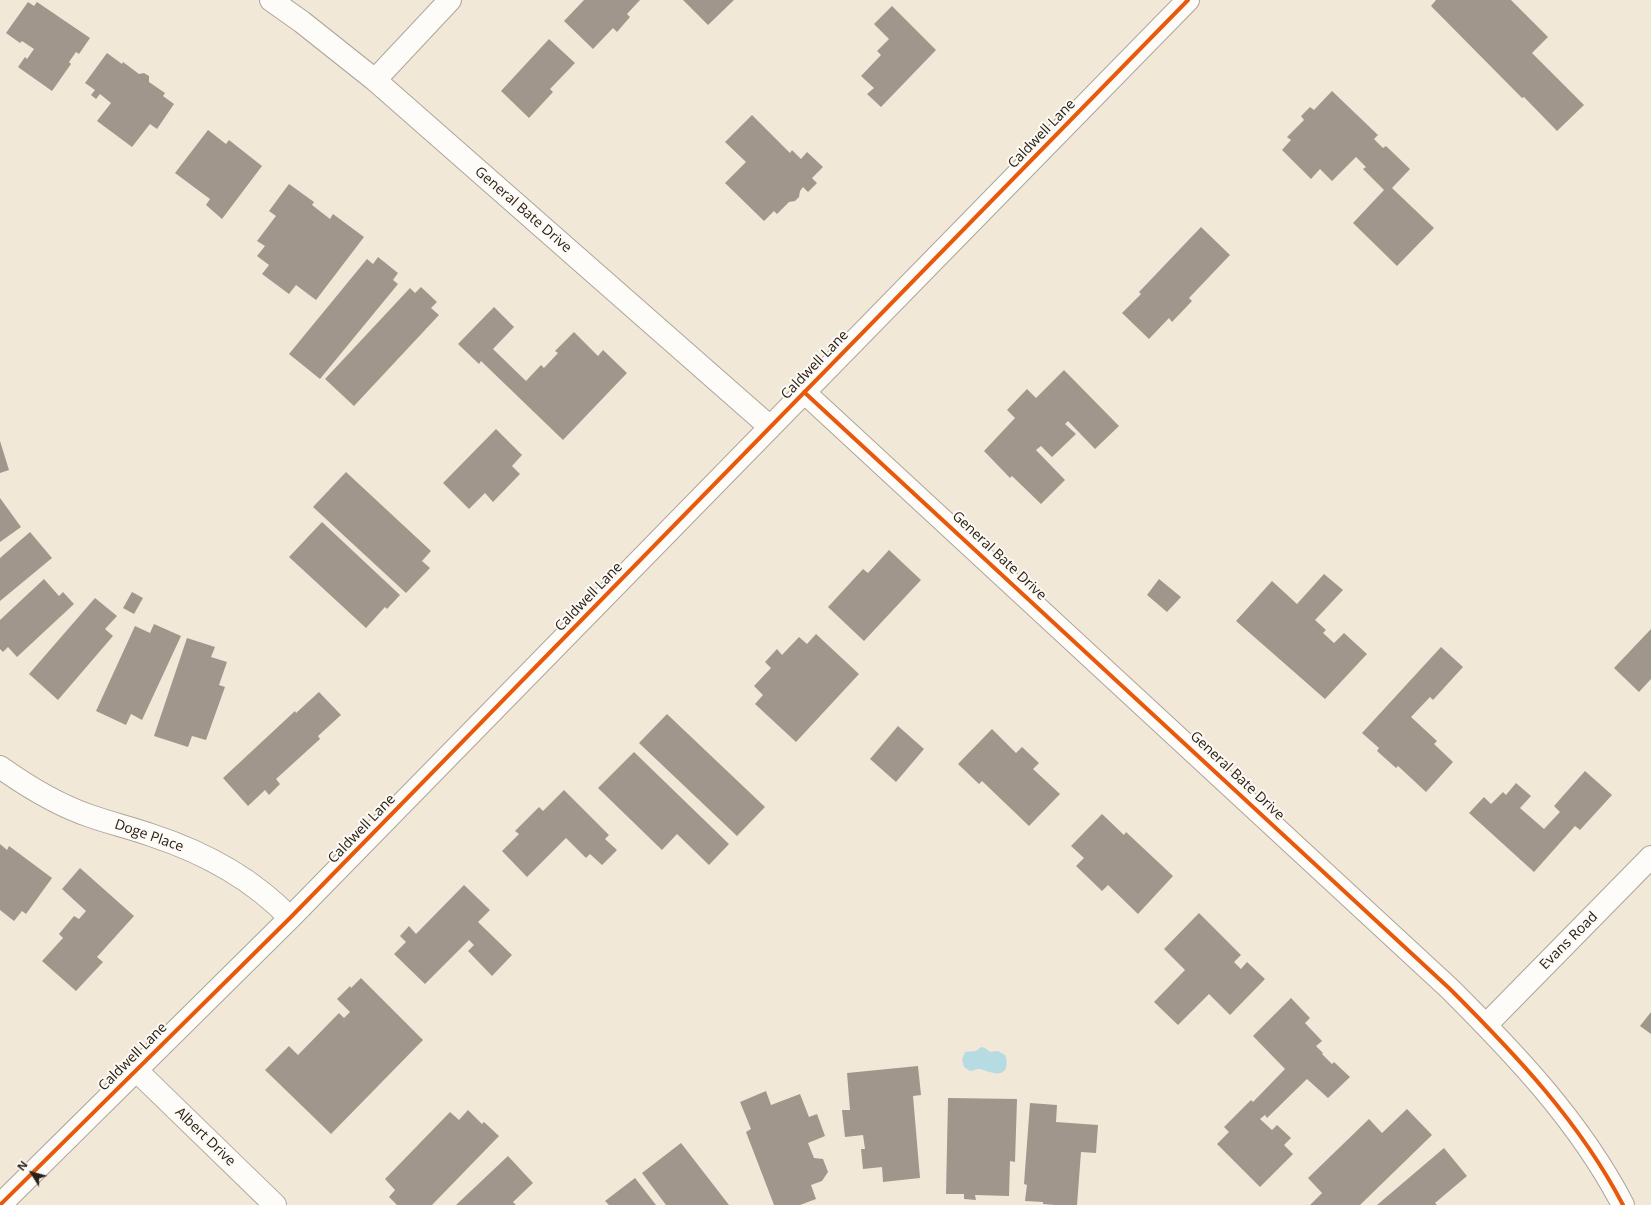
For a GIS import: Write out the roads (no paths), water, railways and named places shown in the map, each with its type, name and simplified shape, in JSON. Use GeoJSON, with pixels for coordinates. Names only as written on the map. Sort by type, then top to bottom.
{"type":"FeatureCollection","features":[{"type":"Feature","properties":{"kind":"street","name":"General Bate Drive"},"geometry":{"type":"LineString","coordinates":[[271,0],[302,22],[375,80],[770,427]]}},
{"type":"Feature","properties":{"kind":"street"},"geometry":{"type":"LineString","coordinates":[[375,80],[450,0]]}},
{"type":"Feature","properties":{"kind":"street","name":"Caldwell Lane"},"geometry":{"type":"LineString","coordinates":[[0,1205],[290,918],[1188,0]]}},
{"type":"Feature","properties":{"kind":"street","name":"General Bate Drive"},"geometry":{"type":"LineString","coordinates":[[804,392],[1362,906],[1450,989],[1486,1025],[1548,1094],[1582,1137],[1612,1184],[1623,1205]]}},
{"type":"Feature","properties":{"kind":"street","name":"Doge Place"},"geometry":{"type":"LineString","coordinates":[[0,767],[21,782],[53,800],[89,816],[151,835],[200,853],[252,885],[272,900],[290,918]]}},
{"type":"Feature","properties":{"kind":"street","name":"Evans Road"},"geometry":{"type":"LineString","coordinates":[[1486,1025],[1651,857]]}},
{"type":"Feature","properties":{"kind":"street","name":"Albert Drive"},"geometry":{"type":"LineString","coordinates":[[136,1070],[275,1205]]}},
{"type":"Feature","properties":{"kind":"water"},"geometry":{"type":"Polygon","coordinates":[[[981,1047],[990,1052],[998,1051],[1005,1055],[1007,1065],[1004,1071],[1001,1073],[994,1073],[979,1069],[970,1071],[964,1067],[962,1060],[965,1052],[976,1051],[981,1047]]]}}]}
